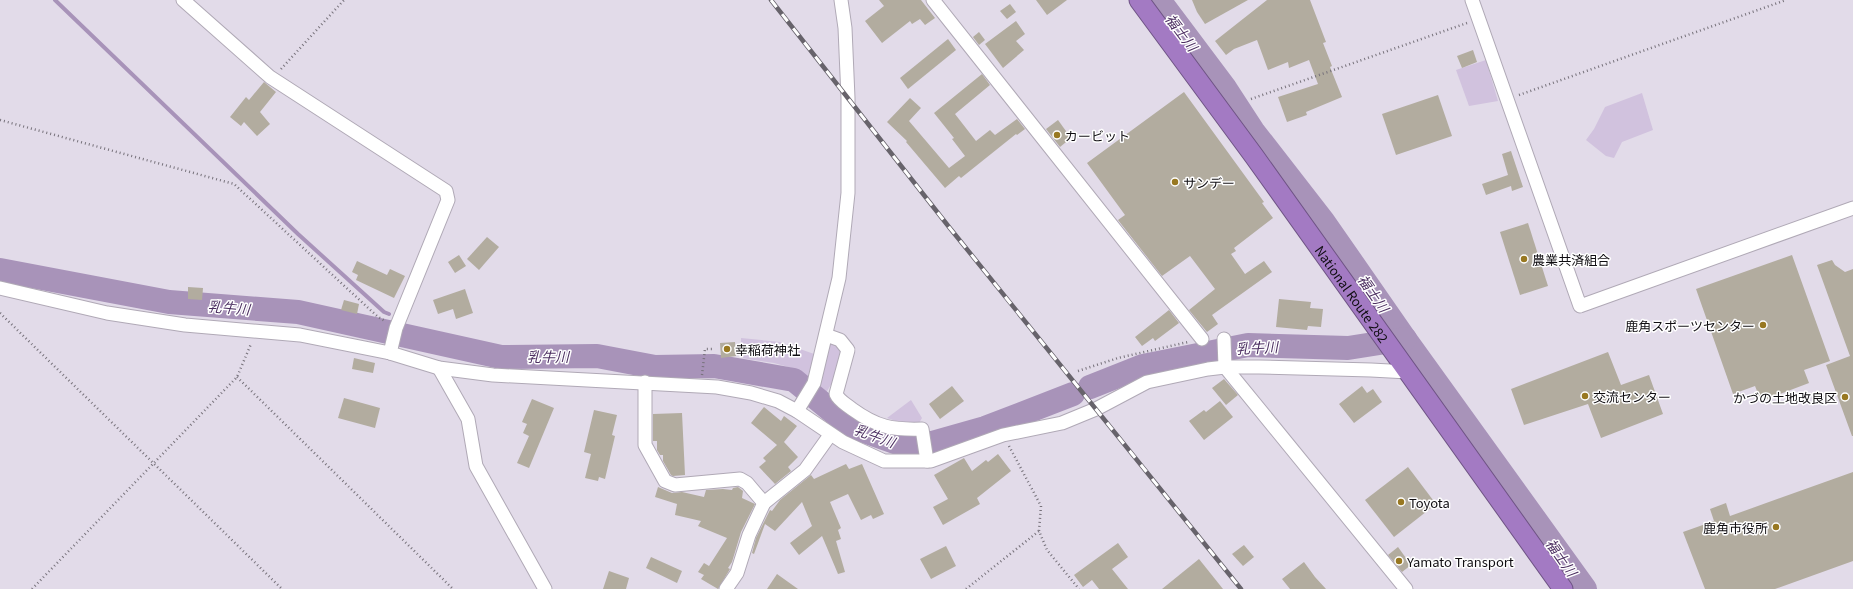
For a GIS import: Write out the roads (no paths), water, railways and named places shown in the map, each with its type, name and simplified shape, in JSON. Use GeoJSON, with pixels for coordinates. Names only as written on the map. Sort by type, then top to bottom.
{"type":"FeatureCollection","features":[{"type":"Feature","properties":{"kind":"highway","name":"National Route 282"},"geometry":{"type":"LineString","coordinates":[[1139,0],[1254,156],[1563,589]]}},
{"type":"Feature","properties":{"kind":"street"},"geometry":{"type":"LineString","coordinates":[[182,0],[273,79],[446,191],[448,200],[396,328],[390,353]]}},
{"type":"Feature","properties":{"kind":"street"},"geometry":{"type":"LineString","coordinates":[[797,411],[814,383],[839,278],[848,193],[848,98],[845,28],[841,0]]}},
{"type":"Feature","properties":{"kind":"street"},"geometry":{"type":"LineString","coordinates":[[933,0],[1202,339]]}},
{"type":"Feature","properties":{"kind":"street"},"geometry":{"type":"LineString","coordinates":[[1472,0],[1580,306],[1853,208]]}},
{"type":"Feature","properties":{"kind":"street"},"geometry":{"type":"LineString","coordinates":[[0,288],[107,313],[185,325],[300,336],[390,353],[439,368],[493,374],[717,387],[752,393],[778,401],[797,411],[830,435],[884,461],[931,461],[1003,435],[1062,423],[1096,409],[1147,382],[1226,363],[1371,370],[1404,367]]}},
{"type":"Feature","properties":{"kind":"street"},"geometry":{"type":"LineString","coordinates":[[826,335],[840,340],[848,350],[836,394],[838,399],[862,416],[882,426],[899,430],[922,429],[927,460]]}},
{"type":"Feature","properties":{"kind":"street"},"geometry":{"type":"LineString","coordinates":[[1224,339],[1226,363],[1406,589]]}},
{"type":"Feature","properties":{"kind":"street"},"geometry":{"type":"LineString","coordinates":[[439,368],[468,419],[476,466],[545,589]]}},
{"type":"Feature","properties":{"kind":"street"},"geometry":{"type":"LineString","coordinates":[[645,382],[645,446],[665,481],[675,485],[740,479],[747,483],[764,503]]}},
{"type":"Feature","properties":{"kind":"street"},"geometry":{"type":"LineString","coordinates":[[726,589],[737,573],[749,535],[764,503],[805,470],[830,435]]}},
{"type":"Feature","properties":{"kind":"waterway"},"geometry":{"type":"LineString","coordinates":[[55,0],[298,234],[384,312],[389,314]]}},
{"type":"Feature","properties":{"kind":"waterway","name":"福士川"},"geometry":{"type":"LineString","coordinates":[[1159,0],[1225,88],[1253,131],[1323,221],[1405,339],[1585,589]]}},
{"type":"Feature","properties":{"kind":"waterway","name":"乳牛川"},"geometry":{"type":"LineString","coordinates":[[0,270],[169,302],[298,312],[501,357],[597,356],[655,367],[714,366],[794,380],[850,426],[903,445],[932,443],[985,428],[1073,394]]}},
{"type":"Feature","properties":{"kind":"waterway","name":"乳牛川"},"geometry":{"type":"LineString","coordinates":[[1090,387],[1143,366],[1248,345],[1348,348],[1405,339]]}},
{"type":"Feature","properties":{"kind":"railway"},"geometry":{"type":"LineString","coordinates":[[771,0],[949,227],[1241,589]]}},
{"type":"Feature","properties":{"kind":"place","name":"カービット"},"geometry":{"type":"Point","coordinates":[1057,135]}},
{"type":"Feature","properties":{"kind":"place","name":"サンデー"},"geometry":{"type":"Point","coordinates":[1175,182]}},
{"type":"Feature","properties":{"kind":"place","name":"農業共済組合"},"geometry":{"type":"Point","coordinates":[1524,259]}},
{"type":"Feature","properties":{"kind":"place","name":"鹿角スポーツセンター"},"geometry":{"type":"Point","coordinates":[1763,325]}},
{"type":"Feature","properties":{"kind":"place","name":"幸稲荷神社"},"geometry":{"type":"Point","coordinates":[727,349]}},
{"type":"Feature","properties":{"kind":"place","name":"交流センター"},"geometry":{"type":"Point","coordinates":[1585,396]}},
{"type":"Feature","properties":{"kind":"place","name":"かづの土地改良区"},"geometry":{"type":"Point","coordinates":[1845,397]}},
{"type":"Feature","properties":{"kind":"place","name":"Toyota"},"geometry":{"type":"Point","coordinates":[1401,502]}},
{"type":"Feature","properties":{"kind":"place","name":"鹿角市役所"},"geometry":{"type":"Point","coordinates":[1776,527]}},
{"type":"Feature","properties":{"kind":"place","name":"Yamato Transport"},"geometry":{"type":"Point","coordinates":[1399,561]}}]}
